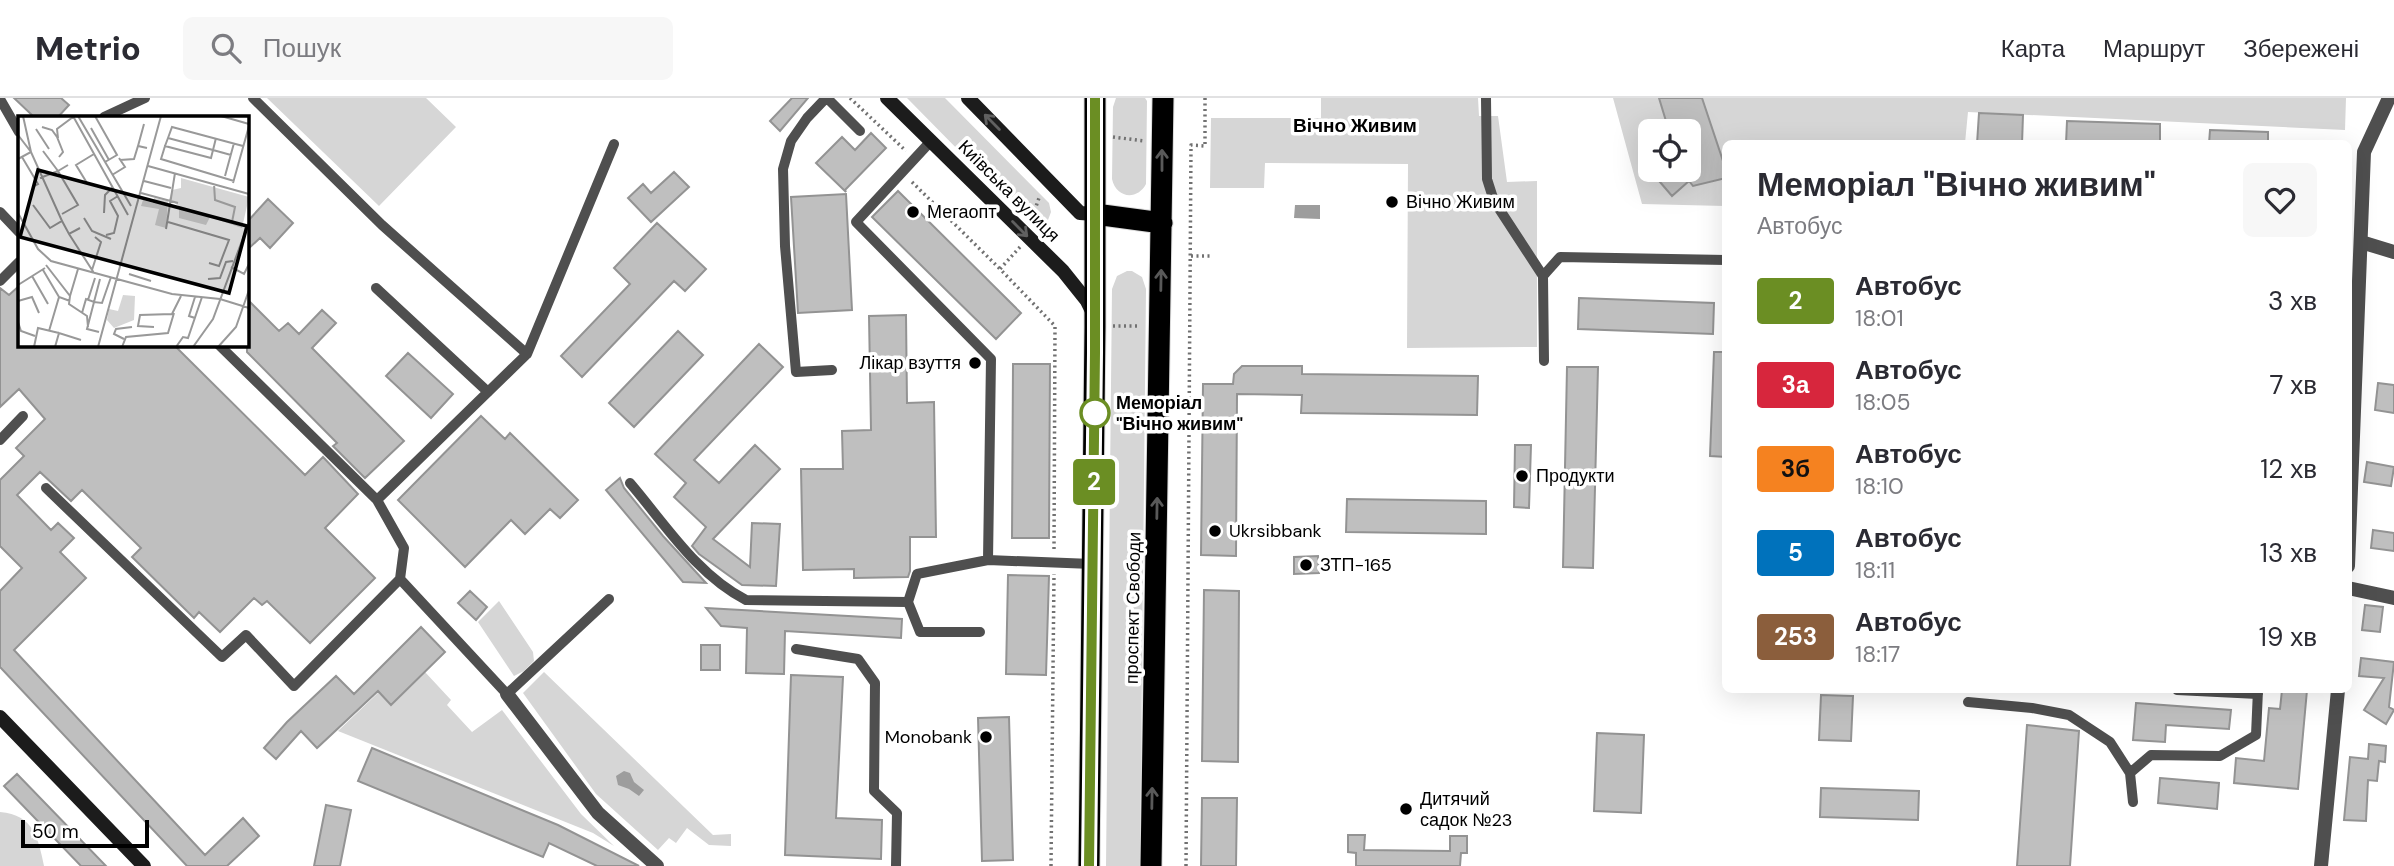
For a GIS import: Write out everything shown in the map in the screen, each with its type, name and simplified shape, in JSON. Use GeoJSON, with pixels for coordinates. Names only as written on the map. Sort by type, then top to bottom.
{"type":"FeatureCollection","features":[{"type":"Feature","properties":{"kind":"highway"},"geometry":{"type":"LineString","coordinates":[[1089,866],[1093,564],[1103,322],[1095,214],[1095,98]]}},
{"type":"Feature","properties":{"kind":"highway","name":"проспект Свободи"},"geometry":{"type":"LineString","coordinates":[[1151,866],[1163,98]]}},
{"type":"Feature","properties":{"kind":"highway"},"geometry":{"type":"LineString","coordinates":[[1095,214],[1162,223]]}},
{"type":"Feature","properties":{"kind":"main road","name":"Київська вулиця"},"geometry":{"type":"LineString","coordinates":[[887,98],[1063,271],[1103,322]]}},
{"type":"Feature","properties":{"kind":"main road","name":"Київська вулиця"},"geometry":{"type":"LineString","coordinates":[[968,98],[1080,213],[1095,214]]}},
{"type":"Feature","properties":{"kind":"main road"},"geometry":{"type":"LineString","coordinates":[[0,717],[144,866]]}},
{"type":"Feature","properties":{"kind":"street"},"geometry":{"type":"LineString","coordinates":[[2352,405],[2354,295],[2361,242],[2364,152],[2389,98]]}},
{"type":"Feature","properties":{"kind":"street"},"geometry":{"type":"LineString","coordinates":[[2361,242],[2394,252]]}},
{"type":"Feature","properties":{"kind":"street"},"geometry":{"type":"LineString","coordinates":[[2352,589],[2394,598]]}},
{"type":"Feature","properties":{"kind":"street"},"geometry":{"type":"LineString","coordinates":[[2321,866],[2338,693]]}},
{"type":"Feature","properties":{"kind":"street"},"geometry":{"type":"LineString","coordinates":[[507,694],[598,813],[657,866]]}},
{"type":"Feature","properties":{"kind":"lane"},"geometry":{"type":"LineString","coordinates":[[106,116],[145,98]]}},
{"type":"Feature","properties":{"kind":"lane"},"geometry":{"type":"LineString","coordinates":[[253,98],[382,225],[527,355]]}},
{"type":"Feature","properties":{"kind":"lane"},"geometry":{"type":"LineString","coordinates":[[832,370],[796,372],[785,246],[783,169],[791,141],[807,118],[826,98],[860,131]]}},
{"type":"Feature","properties":{"kind":"lane"},"geometry":{"type":"LineString","coordinates":[[1486,98],[1487,179],[1494,201],[1543,276],[1544,361]]}},
{"type":"Feature","properties":{"kind":"lane"},"geometry":{"type":"LineString","coordinates":[[0,99],[18,130]]}},
{"type":"Feature","properties":{"kind":"lane"},"geometry":{"type":"LineString","coordinates":[[931,141],[856,222],[991,359],[988,560]]}},
{"type":"Feature","properties":{"kind":"lane"},"geometry":{"type":"LineString","coordinates":[[377,500],[527,355],[614,144]]}},
{"type":"Feature","properties":{"kind":"lane"},"geometry":{"type":"LineString","coordinates":[[0,212],[18,231]]}},
{"type":"Feature","properties":{"kind":"lane"},"geometry":{"type":"LineString","coordinates":[[1543,276],[1560,257],[1722,257]]}},
{"type":"Feature","properties":{"kind":"lane"},"geometry":{"type":"LineString","coordinates":[[0,281],[18,263]]}},
{"type":"Feature","properties":{"kind":"lane"},"geometry":{"type":"LineString","coordinates":[[376,288],[488,392]]}},
{"type":"Feature","properties":{"kind":"lane"},"geometry":{"type":"LineString","coordinates":[[46,488],[222,657],[246,635],[294,686],[400,579],[404,548],[377,500],[220,346]]}},
{"type":"Feature","properties":{"kind":"lane"},"geometry":{"type":"LineString","coordinates":[[0,440],[23,416]]}},
{"type":"Feature","properties":{"kind":"lane"},"geometry":{"type":"LineString","coordinates":[[630,483],[702,569],[726,590],[746,600],[908,602]]}},
{"type":"Feature","properties":{"kind":"lane"},"geometry":{"type":"LineString","coordinates":[[980,632],[920,632],[908,602],[917,574],[988,560],[1093,564]]}},
{"type":"Feature","properties":{"kind":"lane"},"geometry":{"type":"LineString","coordinates":[[400,579],[507,694],[609,599]]}},
{"type":"Feature","properties":{"kind":"lane"},"geometry":{"type":"LineString","coordinates":[[796,649],[858,659],[875,684],[874,791],[897,813],[896,866]]}},
{"type":"Feature","properties":{"kind":"lane"},"geometry":{"type":"LineString","coordinates":[[2130,773],[2151,755],[2220,756],[2244,742],[2256,734],[2258,693]]}},
{"type":"Feature","properties":{"kind":"lane"},"geometry":{"type":"LineString","coordinates":[[1968,702],[2032,708],[2068,715],[2110,742],[2130,773],[2133,802]]}},
{"type":"Feature","properties":{"kind":"path"},"geometry":{"type":"LineString","coordinates":[[850,98],[915,159],[910,180],[1055,326],[1051,866]]}},
{"type":"Feature","properties":{"kind":"path"},"geometry":{"type":"LineString","coordinates":[[1186,866],[1191,145],[1205,146],[1205,98]]}},
{"type":"Feature","properties":{"kind":"path"},"geometry":{"type":"LineString","coordinates":[[1113,137],[1147,142]]}},
{"type":"Feature","properties":{"kind":"path"},"geometry":{"type":"LineString","coordinates":[[1031,223],[1040,195]]}},
{"type":"Feature","properties":{"kind":"path"},"geometry":{"type":"LineString","coordinates":[[1000,269],[1020,247]]}},
{"type":"Feature","properties":{"kind":"path"},"geometry":{"type":"LineString","coordinates":[[1191,256],[1210,256]]}},
{"type":"Feature","properties":{"kind":"path"},"geometry":{"type":"LineString","coordinates":[[1103,322],[1146,327]]}},
{"type":"Feature","properties":{"kind":"shaded area"},"geometry":{"type":"Polygon","coordinates":[[[267,98],[426,98],[456,127],[379,206],[267,98]]]}},
{"type":"Feature","properties":{"kind":"shaded area"},"geometry":{"type":"Polygon","coordinates":[[[907,98],[945,98],[1049,203],[1051,212],[1048,220],[1038,225],[1028,221],[907,98]]]}},
{"type":"Feature","properties":{"kind":"shaded area"},"geometry":{"type":"Polygon","coordinates":[[[1116,98],[1145,98],[1147,101],[1146,184],[1132,195],[1118,190],[1112,179],[1113,107],[1116,98]]]}},
{"type":"Feature","properties":{"kind":"shaded area"},"geometry":{"type":"Polygon","coordinates":[[[1321,98],[1478,98],[1479,116],[1498,116],[1507,182],[1537,181],[1537,347],[1407,348],[1408,164],[1265,163],[1264,188],[1210,188],[1211,118],[1321,118],[1321,98]]]}},
{"type":"Feature","properties":{"kind":"shaded area"},"geometry":{"type":"Polygon","coordinates":[[[1613,98],[2346,98],[2345,130],[1968,112],[1965,140],[1722,140],[1722,206],[1642,204],[1613,98]]]}},
{"type":"Feature","properties":{"kind":"shaded area"},"geometry":{"type":"Polygon","coordinates":[[[1295,205],[1320,205],[1320,219],[1294,218],[1295,205]]]}},
{"type":"Feature","properties":{"kind":"shaded area"},"geometry":{"type":"Polygon","coordinates":[[[1127,271],[1142,277],[1146,289],[1140,866],[1106,866],[1112,289],[1117,276],[1127,271]]]}},
{"type":"Feature","properties":{"kind":"shaded area"},"geometry":{"type":"Polygon","coordinates":[[[499,601],[533,652],[534,661],[514,676],[478,622],[499,601]]]}},
{"type":"Feature","properties":{"kind":"shaded area"},"geometry":{"type":"Polygon","coordinates":[[[425,672],[451,700],[447,705],[472,732],[502,710],[581,814],[614,846],[593,833],[338,731],[379,692],[392,705],[425,672]]]}},
{"type":"Feature","properties":{"kind":"shaded area"},"geometry":{"type":"Polygon","coordinates":[[[544,672],[713,835],[731,834],[731,846],[709,845],[687,828],[676,843],[669,838],[658,850],[596,794],[523,693],[544,672]]]}},
{"type":"Feature","properties":{"kind":"shaded area"},"geometry":{"type":"Polygon","coordinates":[[[624,771],[630,773],[634,782],[644,790],[639,796],[618,785],[616,776],[624,771]]]}},
{"type":"Feature","properties":{"kind":"shaded area"},"geometry":{"type":"Polygon","coordinates":[[[0,812],[11,814],[27,823],[36,837],[44,866],[0,866],[0,812]]]}},
{"type":"Feature","properties":{"kind":"building"},"geometry":{"type":"Polygon","coordinates":[[[14,98],[61,98],[69,105],[59,116],[33,116],[14,98]]]}},
{"type":"Feature","properties":{"kind":"building"},"geometry":{"type":"Polygon","coordinates":[[[792,98],[808,98],[780,131],[770,121],[792,98]]]}},
{"type":"Feature","properties":{"kind":"building"},"geometry":{"type":"Polygon","coordinates":[[[1659,98],[1702,98],[1722,158],[1722,179],[1693,186],[1690,182],[1701,182],[1701,119],[1665,119],[1659,98]]]}},
{"type":"Feature","properties":{"kind":"building"},"geometry":{"type":"Polygon","coordinates":[[[1979,113],[2023,115],[2022,140],[1977,140],[1979,113]]]}},
{"type":"Feature","properties":{"kind":"building"},"geometry":{"type":"Polygon","coordinates":[[[2067,121],[2160,124],[2160,140],[2066,140],[2067,121]]]}},
{"type":"Feature","properties":{"kind":"building"},"geometry":{"type":"Polygon","coordinates":[[[2210,130],[2268,132],[2268,140],[2209,140],[2210,130]]]}},
{"type":"Feature","properties":{"kind":"building"},"geometry":{"type":"Polygon","coordinates":[[[871,133],[886,148],[846,192],[816,163],[842,137],[855,150],[871,133]]]}},
{"type":"Feature","properties":{"kind":"building"},"geometry":{"type":"Polygon","coordinates":[[[674,172],[689,187],[651,222],[628,198],[643,184],[651,193],[674,172]]]}},
{"type":"Feature","properties":{"kind":"building"},"geometry":{"type":"Polygon","coordinates":[[[1660,182],[1688,182],[1672,196],[1660,182]]]}},
{"type":"Feature","properties":{"kind":"building"},"geometry":{"type":"Polygon","coordinates":[[[898,191],[1021,313],[996,339],[872,217],[898,191]]]}},
{"type":"Feature","properties":{"kind":"building"},"geometry":{"type":"Polygon","coordinates":[[[846,194],[852,310],[798,313],[791,197],[846,194]]]}},
{"type":"Feature","properties":{"kind":"building"},"geometry":{"type":"Polygon","coordinates":[[[268,199],[293,223],[270,248],[260,238],[248,249],[248,221],[268,199]]]}},
{"type":"Feature","properties":{"kind":"building"},"geometry":{"type":"Polygon","coordinates":[[[657,223],[706,269],[685,291],[674,281],[582,377],[561,356],[630,284],[614,268],[657,223]]]}},
{"type":"Feature","properties":{"kind":"building"},"geometry":{"type":"Polygon","coordinates":[[[18,287],[18,346],[175,346],[305,475],[323,457],[358,494],[325,528],[375,578],[310,643],[267,601],[262,605],[254,598],[220,632],[199,612],[194,618],[132,557],[141,548],[82,490],[71,501],[40,472],[17,495],[51,530],[58,523],[74,538],[60,552],[86,578],[14,650],[205,855],[243,818],[259,836],[227,866],[187,866],[0,667],[0,591],[22,568],[0,546],[0,480],[24,456],[16,448],[45,419],[19,389],[0,407],[0,288],[9,295],[18,287]]]}},
{"type":"Feature","properties":{"kind":"building"},"geometry":{"type":"Polygon","coordinates":[[[1579,298],[1714,303],[1713,334],[1578,329],[1579,298]]]}},
{"type":"Feature","properties":{"kind":"building"},"geometry":{"type":"Polygon","coordinates":[[[248,300],[279,331],[288,323],[299,334],[322,310],[336,323],[312,348],[404,441],[365,478],[333,446],[337,443],[247,352],[248,300]]]}},
{"type":"Feature","properties":{"kind":"building"},"geometry":{"type":"Polygon","coordinates":[[[906,315],[907,403],[934,402],[936,537],[910,537],[908,577],[854,578],[854,569],[803,570],[801,469],[843,469],[842,431],[871,430],[869,316],[906,315]]]}},
{"type":"Feature","properties":{"kind":"building"},"geometry":{"type":"Polygon","coordinates":[[[678,331],[703,355],[634,427],[609,403],[678,331]]]}},
{"type":"Feature","properties":{"kind":"building"},"geometry":{"type":"Polygon","coordinates":[[[759,344],[783,367],[694,460],[719,483],[755,445],[780,469],[713,539],[750,567],[752,523],[780,524],[776,586],[742,585],[699,554],[692,546],[706,527],[674,497],[686,483],[655,454],[759,344]]]}},
{"type":"Feature","properties":{"kind":"building"},"geometry":{"type":"Polygon","coordinates":[[[1714,352],[1722,352],[1722,457],[1710,456],[1714,352]]]}},
{"type":"Feature","properties":{"kind":"building"},"geometry":{"type":"Polygon","coordinates":[[[408,353],[453,394],[431,418],[386,376],[408,353]]]}},
{"type":"Feature","properties":{"kind":"building"},"geometry":{"type":"Polygon","coordinates":[[[1013,364],[1050,364],[1049,538],[1012,538],[1013,364]]]}},
{"type":"Feature","properties":{"kind":"building"},"geometry":{"type":"Polygon","coordinates":[[[1242,366],[1302,366],[1302,374],[1478,376],[1477,415],[1301,413],[1302,395],[1237,394],[1236,556],[1201,555],[1203,384],[1233,384],[1234,374],[1242,366]]]}},
{"type":"Feature","properties":{"kind":"building"},"geometry":{"type":"Polygon","coordinates":[[[1567,367],[1598,367],[1593,568],[1563,567],[1567,367]]]}},
{"type":"Feature","properties":{"kind":"building"},"geometry":{"type":"Polygon","coordinates":[[[2378,383],[2394,385],[2394,413],[2375,410],[2378,383]]]}},
{"type":"Feature","properties":{"kind":"building"},"geometry":{"type":"Polygon","coordinates":[[[481,416],[505,439],[510,433],[578,500],[560,518],[550,509],[525,534],[511,520],[465,567],[398,500],[481,416]]]}},
{"type":"Feature","properties":{"kind":"building","name":"Продукти"},"geometry":{"type":"Polygon","coordinates":[[[1515,445],[1531,445],[1529,508],[1514,507],[1515,445]]]}},
{"type":"Feature","properties":{"kind":"building"},"geometry":{"type":"Polygon","coordinates":[[[2367,462],[2394,467],[2391,486],[2364,482],[2367,462]]]}},
{"type":"Feature","properties":{"kind":"building"},"geometry":{"type":"Polygon","coordinates":[[[620,478],[624,488],[663,536],[706,583],[683,582],[606,490],[620,478]]]}},
{"type":"Feature","properties":{"kind":"building"},"geometry":{"type":"Polygon","coordinates":[[[1347,499],[1486,501],[1486,534],[1346,532],[1347,499]]]}},
{"type":"Feature","properties":{"kind":"building"},"geometry":{"type":"Polygon","coordinates":[[[2373,530],[2394,533],[2394,551],[2371,548],[2373,530]]]}},
{"type":"Feature","properties":{"kind":"building","name":"ЗТП-165"},"geometry":{"type":"Polygon","coordinates":[[[1318,556],[1319,573],[1294,574],[1294,557],[1318,556]]]}},
{"type":"Feature","properties":{"kind":"building"},"geometry":{"type":"Polygon","coordinates":[[[1008,575],[1049,576],[1046,675],[1006,674],[1008,575]]]}},
{"type":"Feature","properties":{"kind":"building"},"geometry":{"type":"Polygon","coordinates":[[[1204,590],[1239,591],[1238,762],[1202,761],[1204,590]]]}},
{"type":"Feature","properties":{"kind":"building"},"geometry":{"type":"Polygon","coordinates":[[[470,591],[487,607],[476,620],[458,603],[470,591]]]}},
{"type":"Feature","properties":{"kind":"building"},"geometry":{"type":"Polygon","coordinates":[[[2365,605],[2383,607],[2380,632],[2362,630],[2365,605]]]}},
{"type":"Feature","properties":{"kind":"building"},"geometry":{"type":"Polygon","coordinates":[[[706,608],[902,619],[901,638],[785,631],[784,674],[746,673],[747,628],[721,626],[706,608]]]}},
{"type":"Feature","properties":{"kind":"building"},"geometry":{"type":"Polygon","coordinates":[[[421,627],[445,652],[391,705],[378,691],[317,748],[301,731],[276,759],[264,748],[287,722],[336,676],[354,694],[421,627]]]}},
{"type":"Feature","properties":{"kind":"building"},"geometry":{"type":"Polygon","coordinates":[[[701,645],[720,645],[720,670],[701,670],[701,645]]]}},
{"type":"Feature","properties":{"kind":"building"},"geometry":{"type":"Polygon","coordinates":[[[2361,658],[2394,662],[2389,707],[2394,710],[2386,724],[2364,710],[2384,678],[2359,676],[2361,658]]]}},
{"type":"Feature","properties":{"kind":"building"},"geometry":{"type":"Polygon","coordinates":[[[791,675],[843,677],[836,818],[882,820],[881,859],[785,855],[791,675]]]}},
{"type":"Feature","properties":{"kind":"building"},"geometry":{"type":"Polygon","coordinates":[[[2282,693],[2307,693],[2298,789],[2234,783],[2236,758],[2264,761],[2269,708],[2280,709],[2282,693]]]}},
{"type":"Feature","properties":{"kind":"building"},"geometry":{"type":"Polygon","coordinates":[[[1821,695],[1853,696],[1851,741],[1819,740],[1821,695]]]}},
{"type":"Feature","properties":{"kind":"building"},"geometry":{"type":"Polygon","coordinates":[[[2136,703],[2231,710],[2229,729],[2166,725],[2165,742],[2133,740],[2136,703]]]}},
{"type":"Feature","properties":{"kind":"building"},"geometry":{"type":"Polygon","coordinates":[[[1009,717],[1013,860],[982,861],[978,718],[1009,717]]]}},
{"type":"Feature","properties":{"kind":"building"},"geometry":{"type":"Polygon","coordinates":[[[2027,725],[2079,731],[2070,866],[2017,866],[2027,725]]]}},
{"type":"Feature","properties":{"kind":"building"},"geometry":{"type":"Polygon","coordinates":[[[1597,733],[1644,735],[1641,813],[1594,811],[1597,733]]]}},
{"type":"Feature","properties":{"kind":"building"},"geometry":{"type":"Polygon","coordinates":[[[2369,744],[2386,746],[2385,762],[2379,761],[2377,781],[2368,780],[2366,821],[2344,820],[2350,757],[2368,759],[2369,744]]]}},
{"type":"Feature","properties":{"kind":"building"},"geometry":{"type":"Polygon","coordinates":[[[372,748],[558,825],[639,866],[597,866],[549,843],[543,857],[358,781],[372,748]]]}},
{"type":"Feature","properties":{"kind":"building"},"geometry":{"type":"Polygon","coordinates":[[[17,774],[106,866],[81,866],[4,786],[17,774]]]}},
{"type":"Feature","properties":{"kind":"building"},"geometry":{"type":"Polygon","coordinates":[[[2160,778],[2219,783],[2217,809],[2158,803],[2160,778]]]}},
{"type":"Feature","properties":{"kind":"building"},"geometry":{"type":"Polygon","coordinates":[[[1821,788],[1919,791],[1918,820],[1820,817],[1821,788]]]}},
{"type":"Feature","properties":{"kind":"building"},"geometry":{"type":"Polygon","coordinates":[[[1202,798],[1237,798],[1236,866],[1201,866],[1202,798]]]}},
{"type":"Feature","properties":{"kind":"building"},"geometry":{"type":"Polygon","coordinates":[[[326,805],[351,810],[340,866],[314,866],[326,805]]]}},
{"type":"Feature","properties":{"kind":"building"},"geometry":{"type":"Polygon","coordinates":[[[1348,835],[1365,835],[1364,850],[1450,851],[1450,836],[1467,836],[1467,853],[1461,853],[1460,866],[1356,866],[1356,853],[1348,852],[1348,835]]]}},
{"type":"Feature","properties":{"kind":"bus line","name":"2"},"geometry":{"type":"LineString","coordinates":[[1089,866],[1095,98]]}},
{"type":"Feature","properties":{"kind":"place","name":"Вічно Живим"},"geometry":{"type":"Point","coordinates":[1392,202]}},
{"type":"Feature","properties":{"kind":"place","name":"Мегаопт"},"geometry":{"type":"Point","coordinates":[913,212]}},
{"type":"Feature","properties":{"kind":"place","name":"Лікар взуття"},"geometry":{"type":"Point","coordinates":[975,363]}},
{"type":"Feature","properties":{"kind":"place","name":"Меморіал \"Вічно живим\""},"geometry":{"type":"Point","coordinates":[1095,413]}},
{"type":"Feature","properties":{"kind":"place","name":"Продукти"},"geometry":{"type":"Point","coordinates":[1522,476]}},
{"type":"Feature","properties":{"kind":"place","name":"Ukrsibbank"},"geometry":{"type":"Point","coordinates":[1215,531]}},
{"type":"Feature","properties":{"kind":"place","name":"ЗТП-165"},"geometry":{"type":"Point","coordinates":[1306,565]}},
{"type":"Feature","properties":{"kind":"place","name":"Monobank"},"geometry":{"type":"Point","coordinates":[986,737]}},
{"type":"Feature","properties":{"kind":"place","name":"Дитячий садок №23"},"geometry":{"type":"Point","coordinates":[1406,809]}},
{"type":"Feature","properties":{"kind":"district","name":"Вічно Живим"},"geometry":{"type":"Point","coordinates":[1355,125]}}]}
